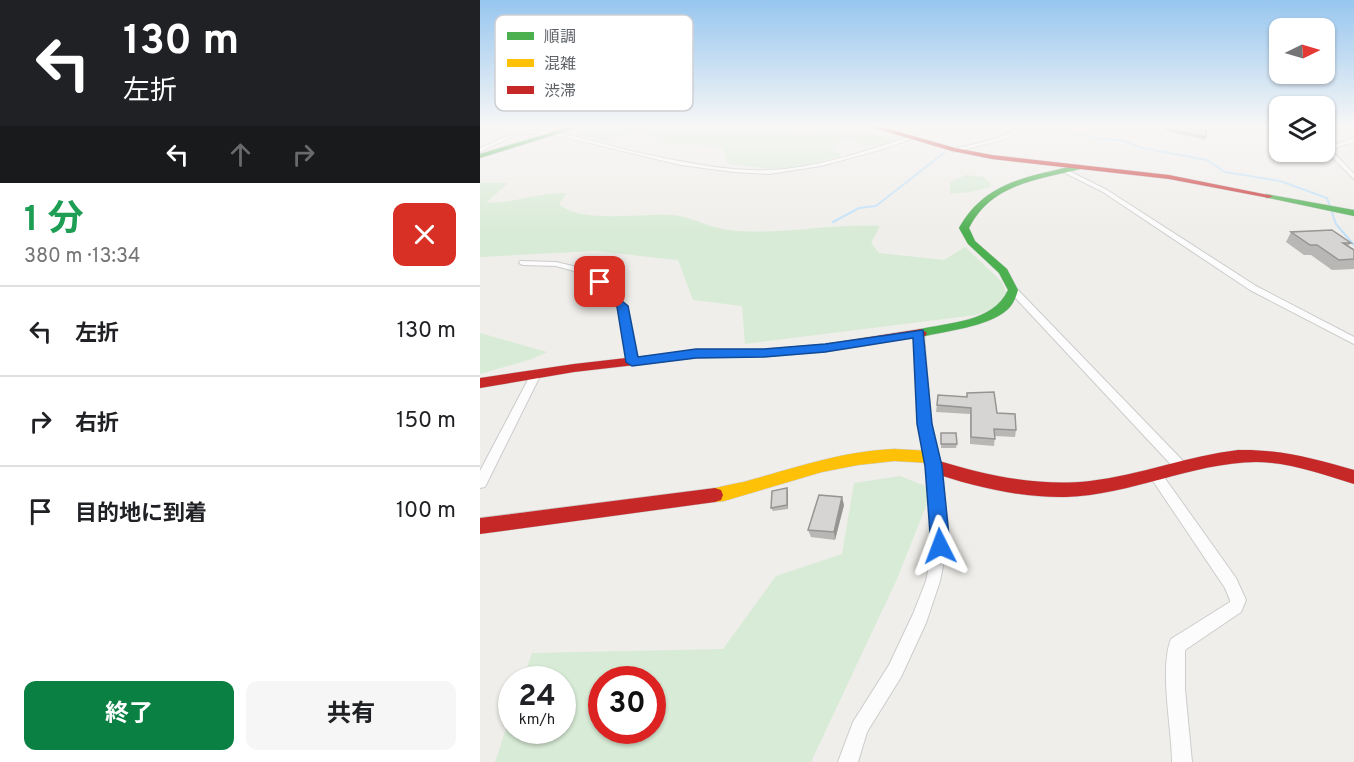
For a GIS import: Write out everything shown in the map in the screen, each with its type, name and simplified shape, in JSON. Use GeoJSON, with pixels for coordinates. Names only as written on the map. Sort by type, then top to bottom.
{"type":"FeatureCollection","features":[{"type":"Feature","properties":{"kind":"main road"},"geometry":{"type":"LineString","coordinates":[[1029,163],[1071,169],[1169,177],[1352,212]]}},
{"type":"Feature","properties":{"kind":"main road"},"geometry":{"type":"LineString","coordinates":[[480,383],[696,354],[764,353],[825,348],[919,333],[968,322],[993,313],[1007,303],[1013,290],[1003,271],[971,242],[964,228],[967,220],[985,198],[996,190],[1071,169]]}},
{"type":"Feature","properties":{"kind":"main road"},"geometry":{"type":"LineString","coordinates":[[480,526],[740,492],[844,461],[882,455],[932,462],[967,478],[1048,489],[1089,488],[1182,467],[1256,456],[1308,464],[1354,477]]}},
{"type":"Feature","properties":{"kind":"street"},"geometry":{"type":"LineString","coordinates":[[681,163],[772,172],[822,163]]}},
{"type":"Feature","properties":{"kind":"street"},"geometry":{"type":"LineString","coordinates":[[1340,163],[1354,177]]}},
{"type":"Feature","properties":{"kind":"street"},"geometry":{"type":"LineString","coordinates":[[1071,169],[1253,288],[1354,341]]}},
{"type":"Feature","properties":{"kind":"street"},"geometry":{"type":"LineString","coordinates":[[523,263],[556,264],[595,274],[607,295],[623,306],[632,362]]}},
{"type":"Feature","properties":{"kind":"street"},"geometry":{"type":"LineString","coordinates":[[1013,290],[1182,467]]}},
{"type":"Feature","properties":{"kind":"street"},"geometry":{"type":"LineString","coordinates":[[848,762],[859,728],[895,671],[920,616],[933,581],[940,546],[932,462],[925,424],[919,333]]}},
{"type":"Feature","properties":{"kind":"street"},"geometry":{"type":"LineString","coordinates":[[480,483],[536,374]]}},
{"type":"Feature","properties":{"kind":"street"},"geometry":{"type":"LineString","coordinates":[[1155,474],[1231,583],[1238,600],[1236,607],[1177,645],[1174,666],[1182,736],[1182,762]]}},
{"type":"Feature","properties":{"kind":"green space"},"geometry":{"type":"Polygon","coordinates":[[[727,163],[816,163],[773,169],[727,163]]]}},
{"type":"Feature","properties":{"kind":"green space"},"geometry":{"type":"Polygon","coordinates":[[[966,175],[983,177],[991,184],[990,187],[950,194],[950,182],[966,175]]]}},
{"type":"Feature","properties":{"kind":"green space"},"geometry":{"type":"Polygon","coordinates":[[[480,183],[508,183],[486,203],[567,193],[559,204],[569,210],[596,216],[671,215],[686,217],[714,227],[748,231],[880,226],[871,243],[879,253],[944,260],[965,247],[1002,282],[1010,303],[976,315],[745,344],[742,306],[693,300],[678,260],[594,251],[480,257],[480,183]]]}},
{"type":"Feature","properties":{"kind":"green space"},"geometry":{"type":"Polygon","coordinates":[[[480,333],[547,352],[532,359],[480,374],[480,333]]]}},
{"type":"Feature","properties":{"kind":"green space"},"geometry":{"type":"Polygon","coordinates":[[[900,476],[930,488],[928,501],[897,579],[811,762],[495,762],[501,744],[576,744],[576,666],[528,666],[532,653],[723,649],[776,576],[842,554],[854,483],[900,476]]]}},
{"type":"Feature","properties":{"kind":"building"},"geometry":{"type":"Polygon","coordinates":[[[1332,230],[1351,243],[1343,243],[1354,250],[1354,259],[1339,260],[1317,245],[1310,245],[1291,232],[1332,230]]]}},
{"type":"Feature","properties":{"kind":"building"},"geometry":{"type":"Polygon","coordinates":[[[994,392],[997,413],[1015,414],[1016,430],[994,429],[995,439],[971,437],[971,408],[937,405],[938,395],[967,397],[967,393],[994,392]]]}},
{"type":"Feature","properties":{"kind":"building"},"geometry":{"type":"Polygon","coordinates":[[[941,433],[956,433],[957,444],[941,444],[941,433]]]}},
{"type":"Feature","properties":{"kind":"building"},"geometry":{"type":"Polygon","coordinates":[[[787,488],[787,505],[771,508],[772,491],[787,488]]]}},
{"type":"Feature","properties":{"kind":"building"},"geometry":{"type":"Polygon","coordinates":[[[819,495],[842,497],[834,532],[808,530],[819,495]]]}},
{"type":"Feature","properties":{"kind":"waterway"},"geometry":{"type":"LineString","coordinates":[[833,222],[859,208],[876,206],[932,163]]}},
{"type":"Feature","properties":{"kind":"waterway"},"geometry":{"type":"LineString","coordinates":[[1211,163],[1225,172],[1280,181],[1327,198],[1336,224],[1354,245]]}},
{"type":"Feature","properties":{"kind":"traffic: fast"},"geometry":{"type":"LineString","coordinates":[[921,333],[962,324],[992,314],[1006,304],[1013,290],[1003,271],[971,242],[964,228],[972,213],[983,201],[1012,185],[1077,167]]}},
{"type":"Feature","properties":{"kind":"traffic: fast"},"geometry":{"type":"LineString","coordinates":[[1269,196],[1354,213]]}},
{"type":"Feature","properties":{"kind":"traffic: slow"},"geometry":{"type":"LineString","coordinates":[[715,495],[742,490],[822,466],[858,458],[894,455],[931,457]]}},
{"type":"Feature","properties":{"kind":"traffic: jam"},"geometry":{"type":"LineString","coordinates":[[1041,163],[1169,177],[1269,196]]}},
{"type":"Feature","properties":{"kind":"traffic: jam"},"geometry":{"type":"LineString","coordinates":[[480,383],[574,368],[696,354],[764,353],[825,348],[921,333]]}},
{"type":"Feature","properties":{"kind":"traffic: jam"},"geometry":{"type":"LineString","coordinates":[[933,466],[999,484],[1045,489],[1090,488],[1202,462],[1256,456],[1294,460],[1354,477]]}},
{"type":"Feature","properties":{"kind":"traffic: jam"},"geometry":{"type":"LineString","coordinates":[[480,526],[715,495]]}},
{"type":"Feature","properties":{"kind":"route"},"geometry":{"type":"LineString","coordinates":[[600,282],[607,295],[623,306],[632,362],[696,354],[764,353],[825,348],[919,333],[925,424],[933,466],[940,546]]}}]}
